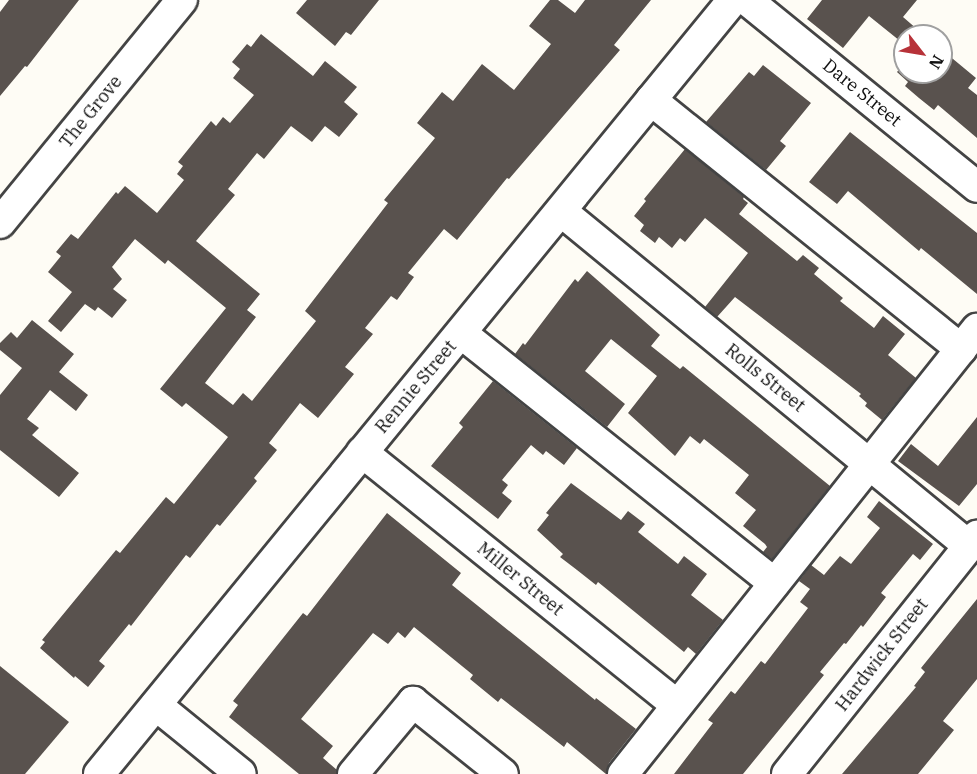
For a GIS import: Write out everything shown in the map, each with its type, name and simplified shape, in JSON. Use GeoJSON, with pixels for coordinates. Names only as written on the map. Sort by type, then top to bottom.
{"type":"FeatureCollection","features":[{"type":"Feature","properties":{"kind":"street","name":"The Grove"},"geometry":{"type":"LineString","coordinates":[[0,223],[182,0]]}},
{"type":"Feature","properties":{"kind":"street","name":"Rennie Street"},"geometry":{"type":"LineString","coordinates":[[99,774],[733,0]]}},
{"type":"Feature","properties":{"kind":"street","name":"Dare Street"},"geometry":{"type":"LineString","coordinates":[[747,0],[977,187]]}},
{"type":"Feature","properties":{"kind":"street"},"geometry":{"type":"LineString","coordinates":[[623,774],[969,339],[651,100]]}},
{"type":"Feature","properties":{"kind":"street","name":"Rolls Street"},"geometry":{"type":"LineString","coordinates":[[561,211],[846,444],[869,466],[973,541]]}},
{"type":"Feature","properties":{"kind":"street"},"geometry":{"type":"LineString","coordinates":[[461,333],[774,583]]}},
{"type":"Feature","properties":{"kind":"street","name":"Miller Street"},"geometry":{"type":"LineString","coordinates":[[362,452],[677,705]]}},
{"type":"Feature","properties":{"kind":"street","name":"Hardwick Street"},"geometry":{"type":"LineString","coordinates":[[787,774],[973,541]]}},
{"type":"Feature","properties":{"kind":"street"},"geometry":{"type":"LineString","coordinates":[[353,774],[413,702],[503,774]]}},
{"type":"Feature","properties":{"kind":"street"},"geometry":{"type":"LineString","coordinates":[[156,705],[241,774]]}},
{"type":"Feature","properties":{"kind":"building"},"geometry":{"type":"Polygon","coordinates":[[[9,0],[79,0],[27,67],[25,66],[0,96],[0,12],[9,0]]]}},
{"type":"Feature","properties":{"kind":"building"},"geometry":{"type":"Polygon","coordinates":[[[307,0],[379,0],[351,35],[346,32],[335,46],[296,13],[307,0]]]}},
{"type":"Feature","properties":{"kind":"building"},"geometry":{"type":"Polygon","coordinates":[[[550,0],[558,0],[575,13],[585,0],[651,0],[614,45],[620,50],[509,179],[507,178],[457,240],[444,229],[408,273],[414,277],[397,300],[391,296],[365,328],[373,334],[345,367],[354,374],[318,418],[300,403],[269,443],[277,450],[254,478],[257,481],[220,526],[217,524],[190,558],[186,555],[131,626],[129,624],[99,661],[105,666],[88,687],[75,676],[74,678],[40,648],[45,642],[42,640],[116,550],[120,553],[166,497],[174,504],[228,437],[186,403],[182,407],[160,389],[226,308],[168,260],[165,264],[135,239],[112,267],[122,279],[113,289],[127,300],[112,318],[98,307],[95,311],[85,304],[61,332],[48,321],[72,292],[48,272],[61,256],[56,252],[71,234],[78,239],[116,192],[118,194],[125,186],[157,213],[184,180],[177,174],[183,166],[178,162],[211,121],[216,126],[223,117],[230,123],[254,95],[233,78],[240,69],[232,62],[247,44],[251,47],[261,34],[313,76],[325,61],[357,87],[344,102],[358,114],[339,137],[325,126],[312,142],[291,126],[264,159],[257,153],[228,189],[235,195],[196,241],[260,294],[247,310],[256,317],[205,383],[233,405],[243,393],[252,401],[316,321],[305,311],[388,203],[384,200],[435,138],[417,123],[442,92],[453,101],[482,64],[514,90],[551,44],[529,26],[550,0]]]}},
{"type":"Feature","properties":{"kind":"building"},"geometry":{"type":"Polygon","coordinates":[[[822,0],[917,0],[903,17],[911,24],[893,24],[893,35],[869,16],[843,48],[807,19],[822,0]]]}},
{"type":"Feature","properties":{"kind":"building"},"geometry":{"type":"Polygon","coordinates":[[[953,59],[976,78],[968,88],[977,95],[977,138],[938,105],[934,110],[905,86],[906,84],[953,84],[953,59]]]}},
{"type":"Feature","properties":{"kind":"building"},"geometry":{"type":"Polygon","coordinates":[[[763,65],[811,103],[780,141],[786,146],[766,170],[706,122],[749,72],[754,76],[763,65]]]}},
{"type":"Feature","properties":{"kind":"building"},"geometry":{"type":"Polygon","coordinates":[[[850,132],[977,233],[977,294],[921,248],[919,251],[848,191],[837,204],[809,182],[850,132]]]}},
{"type":"Feature","properties":{"kind":"building"},"geometry":{"type":"Polygon","coordinates":[[[685,149],[744,197],[743,199],[748,203],[739,214],[797,261],[803,255],[819,268],[814,274],[843,298],[840,301],[874,328],[883,316],[905,334],[888,355],[916,378],[882,420],[865,406],[867,403],[859,396],[861,394],[735,297],[717,317],[705,307],[748,253],[705,218],[685,242],[680,238],[672,248],[659,237],[655,243],[640,231],[644,225],[634,216],[646,201],[644,199],[685,149]]]}},
{"type":"Feature","properties":{"kind":"building"},"geometry":{"type":"Polygon","coordinates":[[[587,271],[660,335],[651,346],[680,369],[683,366],[830,486],[772,559],[763,552],[767,547],[765,544],[743,526],[756,510],[735,493],[749,475],[704,439],[700,444],[690,436],[675,456],[628,413],[657,376],[611,339],[585,371],[625,404],[607,427],[515,354],[523,343],[525,345],[575,279],[578,282],[587,271]]]}},
{"type":"Feature","properties":{"kind":"building"},"geometry":{"type":"Polygon","coordinates":[[[32,320],[74,354],[59,372],[88,395],[76,411],[50,390],[27,419],[39,428],[32,435],[79,473],[59,497],[0,450],[0,395],[22,368],[0,350],[0,343],[11,332],[17,338],[32,320]]]}},
{"type":"Feature","properties":{"kind":"building"},"geometry":{"type":"Polygon","coordinates":[[[493,381],[577,448],[564,465],[546,451],[543,455],[531,445],[502,480],[508,485],[502,493],[512,501],[498,519],[431,466],[463,427],[459,423],[493,381]]]}},
{"type":"Feature","properties":{"kind":"building"},"geometry":{"type":"Polygon","coordinates":[[[977,417],[977,484],[959,506],[898,461],[911,444],[938,466],[977,417]]]}},
{"type":"Feature","properties":{"kind":"building"},"geometry":{"type":"Polygon","coordinates":[[[571,483],[621,520],[628,511],[645,524],[638,532],[678,564],[684,556],[707,574],[691,595],[723,620],[696,654],[688,647],[684,652],[598,582],[596,585],[560,557],[563,554],[537,530],[549,515],[546,513],[571,483]]]}},
{"type":"Feature","properties":{"kind":"building"},"geometry":{"type":"Polygon","coordinates":[[[879,501],[933,544],[920,560],[913,554],[881,593],[886,597],[863,627],[861,625],[820,672],[824,675],[743,774],[674,774],[713,723],[708,720],[731,691],[735,694],[761,661],[765,664],[808,608],[800,602],[810,589],[799,581],[811,565],[824,575],[840,556],[851,564],[880,528],[867,517],[879,501]]]}},
{"type":"Feature","properties":{"kind":"building"},"geometry":{"type":"Polygon","coordinates":[[[387,513],[461,573],[452,585],[595,700],[596,698],[636,729],[609,763],[606,774],[567,742],[564,747],[501,698],[498,702],[470,679],[473,675],[414,627],[405,638],[398,632],[388,644],[373,633],[301,719],[333,746],[323,758],[337,770],[336,774],[299,774],[229,717],[238,705],[233,701],[303,613],[307,616],[387,513]]]}},
{"type":"Feature","properties":{"kind":"building"},"geometry":{"type":"Polygon","coordinates":[[[977,599],[977,679],[943,721],[954,730],[918,774],[842,774],[916,687],[914,686],[925,672],[921,668],[977,599]]]}},
{"type":"Feature","properties":{"kind":"building"},"geometry":{"type":"Polygon","coordinates":[[[0,666],[69,722],[25,774],[0,774],[0,666]]]}}]}
